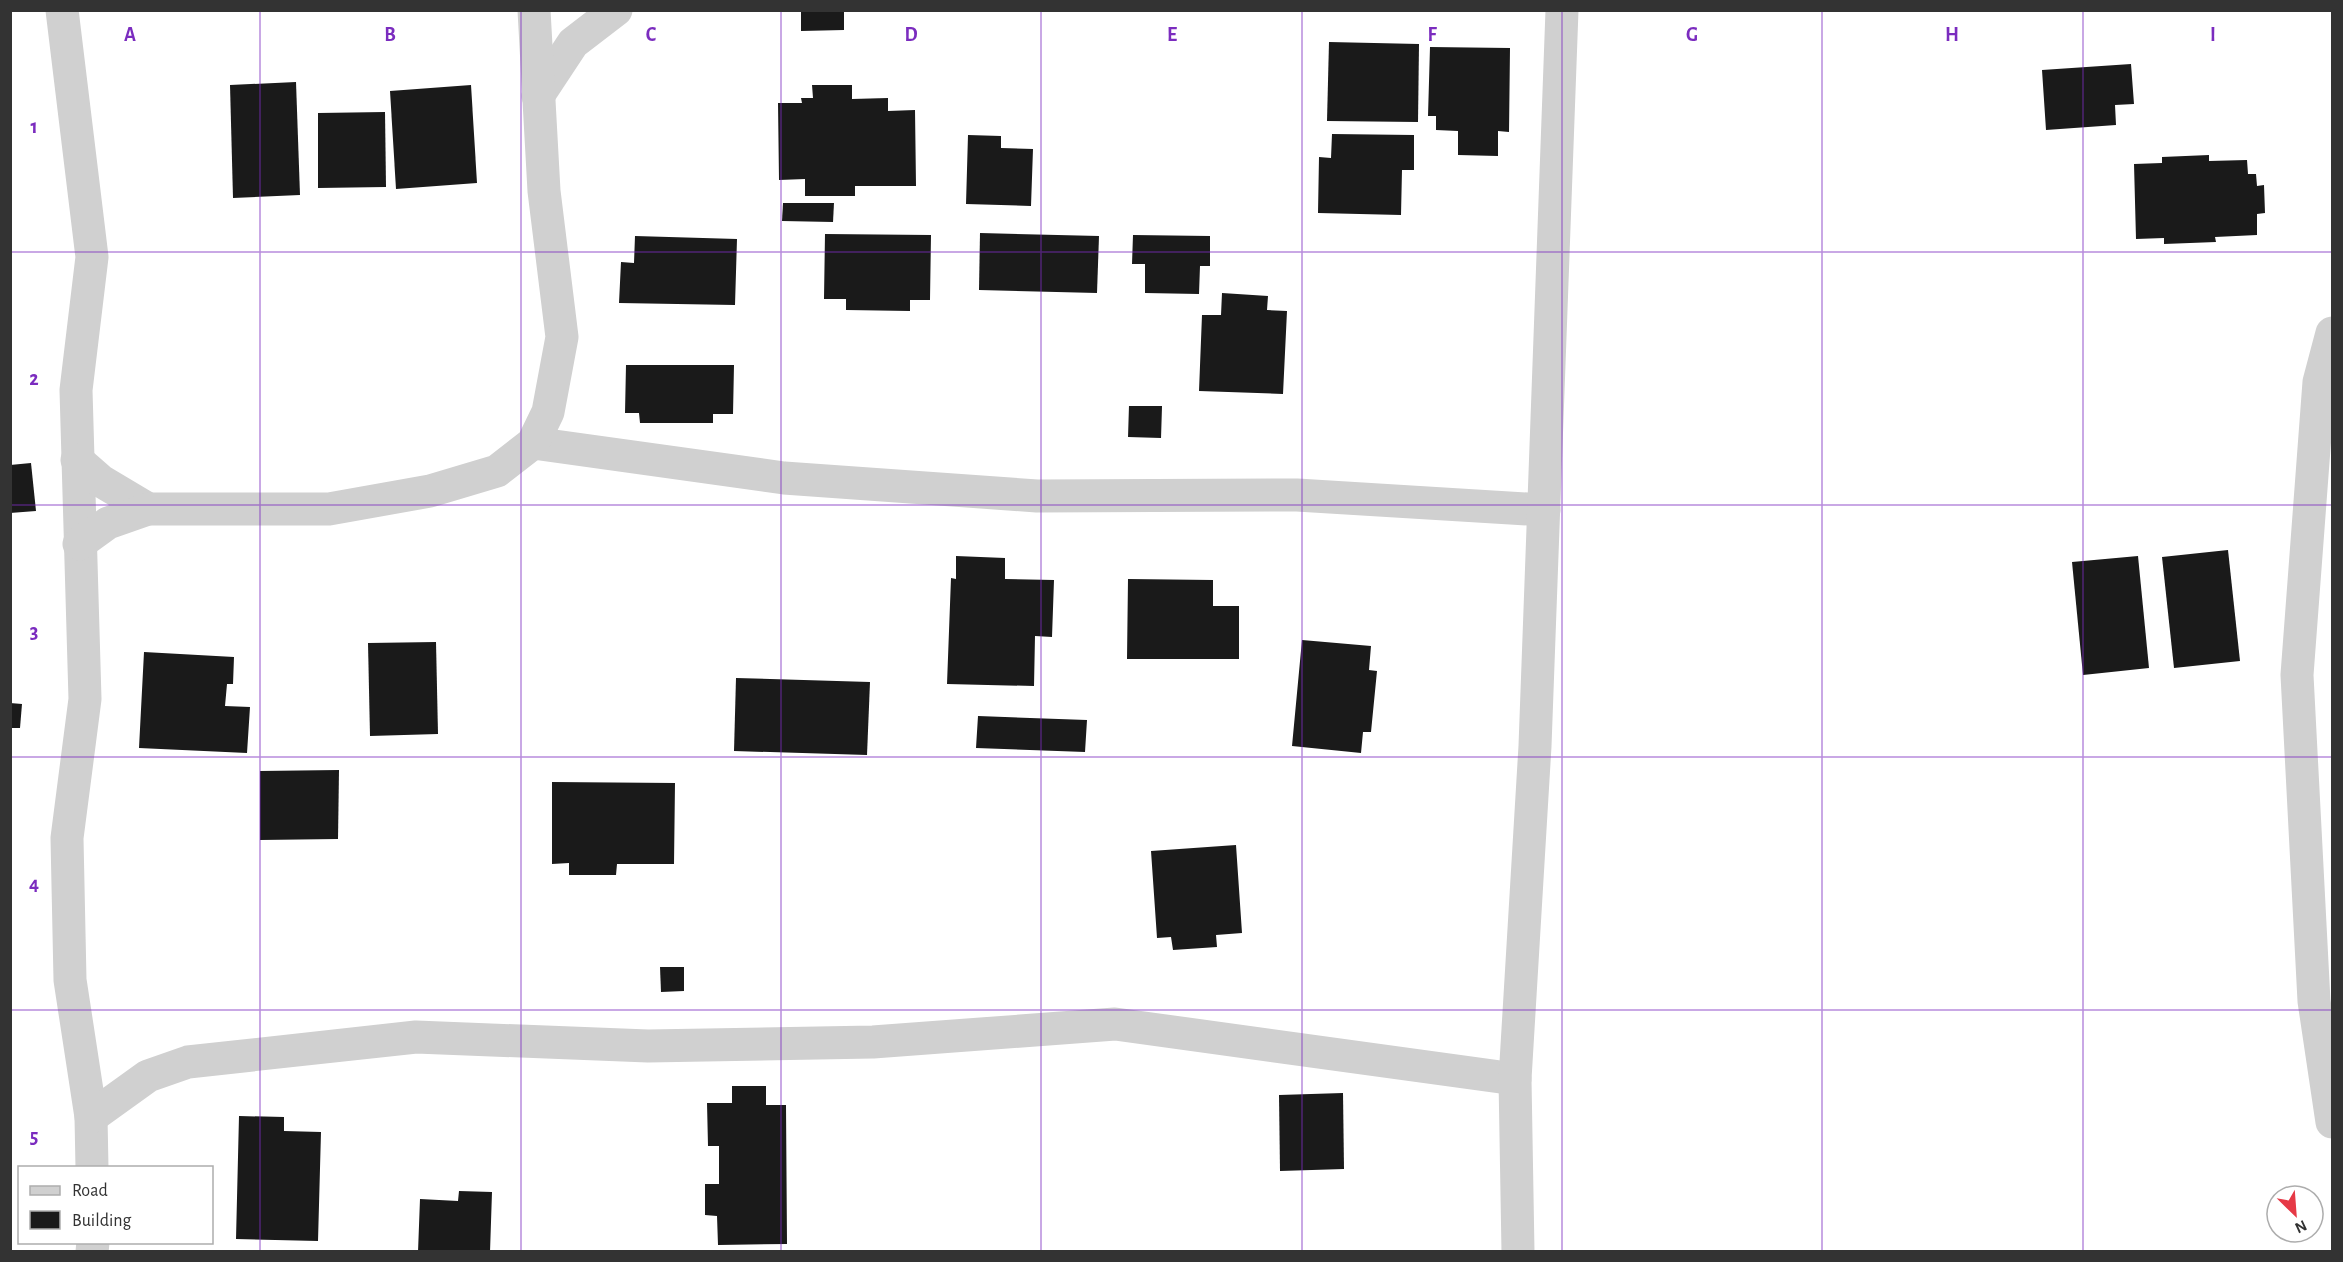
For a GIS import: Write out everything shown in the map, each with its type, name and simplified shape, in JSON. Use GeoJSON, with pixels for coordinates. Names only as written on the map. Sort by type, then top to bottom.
{"type":"FeatureCollection","features":[{"type":"Feature","properties":{"kind":"street"},"geometry":{"type":"LineString","coordinates":[[63,10],[92,257],[76,390],[85,699],[68,837],[70,980],[91,1118],[92,1166]]}},
{"type":"Feature","properties":{"kind":"street"},"geometry":{"type":"LineString","coordinates":[[538,96],[573,43],[616,10]]}},
{"type":"Feature","properties":{"kind":"street"},"geometry":{"type":"LineString","coordinates":[[1518,1251],[1515,1079],[1535,746],[1562,10]]}},
{"type":"Feature","properties":{"kind":"street"},"geometry":{"type":"LineString","coordinates":[[79,544],[108,523],[148,509],[329,509],[430,491],[497,471],[533,443],[548,412],[562,337],[544,191],[534,16]]}},
{"type":"Feature","properties":{"kind":"street"},"geometry":{"type":"LineString","coordinates":[[534,16],[573,43]]}},
{"type":"Feature","properties":{"kind":"street"},"geometry":{"type":"LineString","coordinates":[[2332,333],[2319,382],[2297,675],[2314,1001],[2332,1122]]}},
{"type":"Feature","properties":{"kind":"street"},"geometry":{"type":"LineString","coordinates":[[533,443],[784,478],[1014,494],[1298,495],[1544,510]]}},
{"type":"Feature","properties":{"kind":"street"},"geometry":{"type":"LineString","coordinates":[[77,460],[101,481],[148,509]]}},
{"type":"Feature","properties":{"kind":"street"},"geometry":{"type":"LineString","coordinates":[[91,1118],[148,1076],[188,1062],[416,1037],[648,1046],[873,1042],[1115,1024],[1515,1079]]}},
{"type":"Feature","properties":{"kind":"building"},"geometry":{"type":"Polygon","coordinates":[[[801,10],[844,10],[844,30],[801,31],[801,10]]]}},
{"type":"Feature","properties":{"kind":"building"},"geometry":{"type":"Polygon","coordinates":[[[1329,42],[1419,44],[1418,122],[1327,121],[1329,42]]]}},
{"type":"Feature","properties":{"kind":"building"},"geometry":{"type":"Polygon","coordinates":[[[1430,47],[1510,48],[1509,132],[1498,131],[1498,156],[1458,155],[1458,131],[1436,130],[1436,116],[1428,116],[1430,47]]]}},
{"type":"Feature","properties":{"kind":"building"},"geometry":{"type":"Polygon","coordinates":[[[2131,64],[2134,104],[2115,105],[2116,125],[2046,130],[2042,70],[2131,64]]]}},
{"type":"Feature","properties":{"kind":"building"},"geometry":{"type":"Polygon","coordinates":[[[296,82],[300,195],[233,198],[230,85],[296,82]]]}},
{"type":"Feature","properties":{"kind":"building"},"geometry":{"type":"Polygon","coordinates":[[[471,85],[477,183],[396,189],[390,91],[471,85]]]}},
{"type":"Feature","properties":{"kind":"building"},"geometry":{"type":"Polygon","coordinates":[[[812,85],[852,85],[852,99],[888,98],[888,111],[915,110],[916,186],[855,186],[855,196],[805,196],[805,179],[779,180],[778,103],[802,103],[801,98],[813,98],[812,85]]]}},
{"type":"Feature","properties":{"kind":"building"},"geometry":{"type":"Polygon","coordinates":[[[385,112],[386,187],[318,188],[318,113],[385,112]]]}},
{"type":"Feature","properties":{"kind":"building"},"geometry":{"type":"Polygon","coordinates":[[[1332,134],[1414,135],[1414,170],[1402,170],[1401,215],[1318,213],[1319,157],[1331,158],[1332,134]]]}},
{"type":"Feature","properties":{"kind":"building"},"geometry":{"type":"Polygon","coordinates":[[[968,135],[1001,136],[1001,148],[1033,149],[1031,206],[966,204],[968,135]]]}},
{"type":"Feature","properties":{"kind":"building"},"geometry":{"type":"Polygon","coordinates":[[[2209,155],[2209,161],[2247,160],[2248,174],[2256,174],[2257,186],[2264,185],[2265,213],[2257,214],[2257,235],[2215,237],[2216,242],[2164,244],[2164,238],[2136,239],[2134,164],[2162,163],[2162,157],[2209,155]]]}},
{"type":"Feature","properties":{"kind":"building"},"geometry":{"type":"Polygon","coordinates":[[[783,203],[834,203],[833,222],[782,221],[783,203]]]}},
{"type":"Feature","properties":{"kind":"building"},"geometry":{"type":"Polygon","coordinates":[[[980,233],[1099,236],[1097,293],[979,290],[980,233]]]}},
{"type":"Feature","properties":{"kind":"building"},"geometry":{"type":"Polygon","coordinates":[[[825,234],[931,235],[930,300],[910,300],[910,311],[846,310],[846,299],[824,299],[825,234]]]}},
{"type":"Feature","properties":{"kind":"building"},"geometry":{"type":"Polygon","coordinates":[[[1133,235],[1210,236],[1210,266],[1200,266],[1199,294],[1145,293],[1145,264],[1132,264],[1133,235]]]}},
{"type":"Feature","properties":{"kind":"building"},"geometry":{"type":"Polygon","coordinates":[[[635,236],[737,239],[735,305],[619,303],[621,262],[634,263],[635,236]]]}},
{"type":"Feature","properties":{"kind":"building"},"geometry":{"type":"Polygon","coordinates":[[[1222,293],[1268,296],[1267,310],[1287,311],[1283,394],[1199,391],[1202,315],[1221,315],[1222,293]]]}},
{"type":"Feature","properties":{"kind":"building"},"geometry":{"type":"Polygon","coordinates":[[[626,365],[734,365],[733,414],[713,414],[713,423],[640,423],[639,413],[625,413],[626,365]]]}},
{"type":"Feature","properties":{"kind":"building"},"geometry":{"type":"Polygon","coordinates":[[[1129,406],[1162,406],[1161,438],[1128,437],[1129,406]]]}},
{"type":"Feature","properties":{"kind":"building"},"geometry":{"type":"Polygon","coordinates":[[[31,463],[36,511],[10,513],[10,465],[31,463]]]}},
{"type":"Feature","properties":{"kind":"building"},"geometry":{"type":"Polygon","coordinates":[[[2228,550],[2240,661],[2174,668],[2162,557],[2228,550]]]}},
{"type":"Feature","properties":{"kind":"building"},"geometry":{"type":"Polygon","coordinates":[[[956,556],[1005,558],[1005,579],[1054,580],[1052,637],[1035,636],[1034,686],[947,684],[951,578],[956,579],[956,556]]]}},
{"type":"Feature","properties":{"kind":"building"},"geometry":{"type":"Polygon","coordinates":[[[2138,556],[2149,668],[2083,675],[2072,562],[2138,556]]]}},
{"type":"Feature","properties":{"kind":"building"},"geometry":{"type":"Polygon","coordinates":[[[1128,579],[1213,580],[1213,606],[1239,606],[1239,659],[1127,659],[1128,579]]]}},
{"type":"Feature","properties":{"kind":"building"},"geometry":{"type":"Polygon","coordinates":[[[1302,640],[1371,646],[1369,670],[1377,671],[1371,732],[1363,732],[1361,753],[1292,746],[1302,640]]]}},
{"type":"Feature","properties":{"kind":"building"},"geometry":{"type":"Polygon","coordinates":[[[436,642],[438,734],[370,736],[368,643],[436,642]]]}},
{"type":"Feature","properties":{"kind":"building"},"geometry":{"type":"Polygon","coordinates":[[[144,652],[234,657],[233,684],[227,684],[225,706],[250,707],[247,753],[139,748],[144,652]]]}},
{"type":"Feature","properties":{"kind":"building"},"geometry":{"type":"Polygon","coordinates":[[[736,678],[870,682],[867,755],[734,751],[736,678]]]}},
{"type":"Feature","properties":{"kind":"building"},"geometry":{"type":"Polygon","coordinates":[[[10,703],[22,704],[20,728],[10,728],[10,703]]]}},
{"type":"Feature","properties":{"kind":"building"},"geometry":{"type":"Polygon","coordinates":[[[978,716],[1087,720],[1085,752],[976,748],[978,716]]]}},
{"type":"Feature","properties":{"kind":"building"},"geometry":{"type":"Polygon","coordinates":[[[339,770],[338,839],[260,840],[260,771],[339,770]]]}},
{"type":"Feature","properties":{"kind":"building"},"geometry":{"type":"Polygon","coordinates":[[[552,782],[675,783],[674,864],[617,864],[616,875],[569,875],[569,863],[552,864],[552,782]]]}},
{"type":"Feature","properties":{"kind":"building"},"geometry":{"type":"Polygon","coordinates":[[[1236,845],[1242,933],[1216,935],[1217,947],[1173,950],[1171,937],[1157,938],[1151,851],[1236,845]]]}},
{"type":"Feature","properties":{"kind":"building"},"geometry":{"type":"Polygon","coordinates":[[[660,967],[684,967],[684,991],[661,992],[660,967]]]}},
{"type":"Feature","properties":{"kind":"building"},"geometry":{"type":"Polygon","coordinates":[[[732,1086],[766,1086],[766,1105],[786,1105],[787,1244],[718,1245],[717,1216],[705,1215],[705,1184],[719,1184],[719,1146],[708,1146],[707,1103],[732,1103],[732,1086]]]}},
{"type":"Feature","properties":{"kind":"building"},"geometry":{"type":"Polygon","coordinates":[[[1343,1093],[1344,1169],[1280,1171],[1279,1095],[1343,1093]]]}},
{"type":"Feature","properties":{"kind":"building"},"geometry":{"type":"Polygon","coordinates":[[[239,1116],[284,1117],[284,1131],[321,1132],[318,1241],[236,1239],[239,1116]]]}},
{"type":"Feature","properties":{"kind":"building"},"geometry":{"type":"Polygon","coordinates":[[[459,1191],[492,1192],[490,1252],[418,1252],[420,1199],[458,1201],[459,1191]]]}}]}
